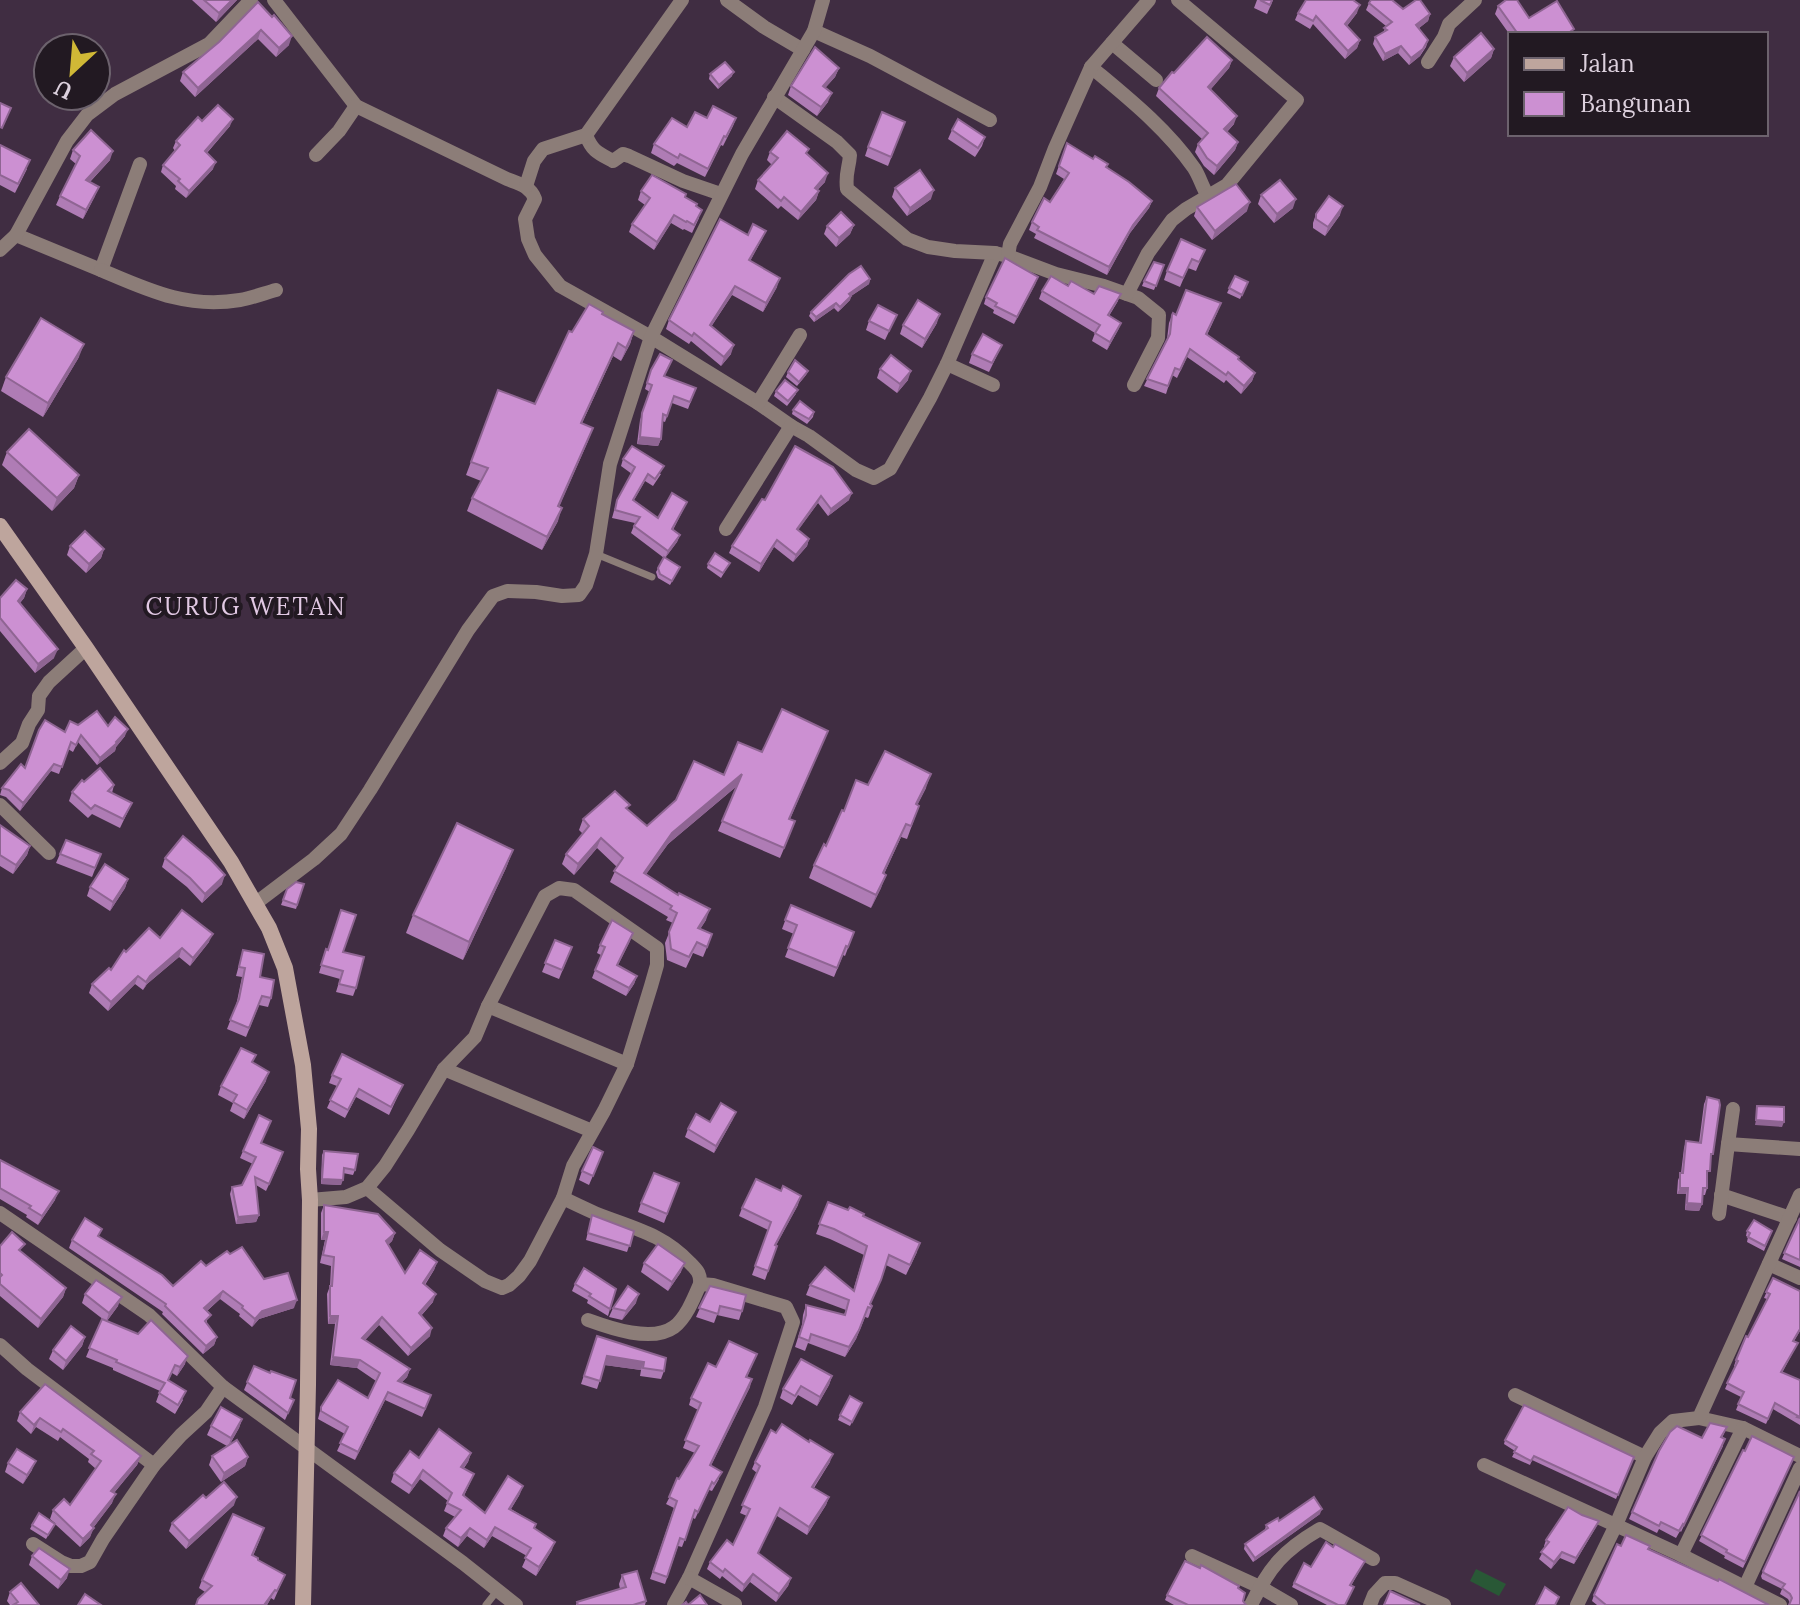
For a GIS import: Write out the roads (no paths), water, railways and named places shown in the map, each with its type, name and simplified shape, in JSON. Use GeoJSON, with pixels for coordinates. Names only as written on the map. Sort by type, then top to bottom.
{"type":"FeatureCollection","features":[{"type":"Feature","properties":{"kind":"street"},"geometry":{"type":"LineString","coordinates":[[0,250],[16,235],[67,141],[87,115],[115,94],[209,44],[251,0]]}},
{"type":"Feature","properties":{"kind":"street"},"geometry":{"type":"LineString","coordinates":[[274,0],[356,106],[532,191],[535,199],[525,219],[528,239],[535,255],[560,286],[651,337],[809,436],[856,470],[874,478],[890,469],[930,398],[1001,255],[1040,187],[1091,67],[1149,0]]}},
{"type":"Feature","properties":{"kind":"street"},"geometry":{"type":"LineString","coordinates":[[526,186],[534,161],[543,149],[586,135],[682,0]]}},
{"type":"Feature","properties":{"kind":"street"},"geometry":{"type":"LineString","coordinates":[[727,0],[803,50]]}},
{"type":"Feature","properties":{"kind":"street"},"geometry":{"type":"LineString","coordinates":[[256,903],[341,834],[468,630],[493,596],[507,591],[579,595],[586,585],[596,554],[610,464],[651,337],[721,194],[814,31],[823,0]]}},
{"type":"Feature","properties":{"kind":"street"},"geometry":{"type":"LineString","coordinates":[[1127,294],[1148,253],[1172,220],[1227,185],[1297,100],[1178,0]]}},
{"type":"Feature","properties":{"kind":"street"},"geometry":{"type":"LineString","coordinates":[[1428,62],[1449,24],[1475,0]]}},
{"type":"Feature","properties":{"kind":"street"},"geometry":{"type":"LineString","coordinates":[[814,31],[870,56],[990,120]]}},
{"type":"Feature","properties":{"kind":"street"},"geometry":{"type":"LineString","coordinates":[[1112,43],[1156,80]]}},
{"type":"Feature","properties":{"kind":"street"},"geometry":{"type":"LineString","coordinates":[[1091,67],[1148,115],[1171,139],[1193,167],[1208,196]]}},
{"type":"Feature","properties":{"kind":"street"},"geometry":{"type":"LineString","coordinates":[[774,97],[837,142],[850,155],[850,166],[845,175],[847,189],[907,239],[928,247],[1001,255],[1144,301],[1159,315],[1158,338],[1134,385]]}},
{"type":"Feature","properties":{"kind":"street"},"geometry":{"type":"LineString","coordinates":[[316,155],[339,131],[356,106]]}},
{"type":"Feature","properties":{"kind":"street"},"geometry":{"type":"LineString","coordinates":[[586,135],[594,151],[613,161],[623,154],[721,194]]}},
{"type":"Feature","properties":{"kind":"street"},"geometry":{"type":"LineString","coordinates":[[101,270],[140,164]]}},
{"type":"Feature","properties":{"kind":"street"},"geometry":{"type":"LineString","coordinates":[[16,235],[155,294],[187,301],[240,300],[276,290]]}},
{"type":"Feature","properties":{"kind":"street"},"geometry":{"type":"LineString","coordinates":[[758,403],[800,335]]}},
{"type":"Feature","properties":{"kind":"street"},"geometry":{"type":"LineString","coordinates":[[947,364],[993,385]]}},
{"type":"Feature","properties":{"kind":"street"},"geometry":{"type":"LineString","coordinates":[[726,529],[791,426]]}},
{"type":"Feature","properties":{"kind":"street"},"geometry":{"type":"LineString","coordinates":[[3,538],[86,648],[215,839],[256,903],[285,968],[303,1065],[309,1129],[303,1605]]}},
{"type":"Feature","properties":{"kind":"street"},"geometry":{"type":"LineString","coordinates":[[0,763],[22,743],[38,710],[39,696],[49,682],[86,648]]}},
{"type":"Feature","properties":{"kind":"street"},"geometry":{"type":"LineString","coordinates":[[0,805],[49,853]]}},
{"type":"Feature","properties":{"kind":"street"},"geometry":{"type":"LineString","coordinates":[[310,1200],[346,1197],[367,1188],[385,1166],[444,1069],[475,1037],[545,896],[559,888],[574,890],[657,948],[657,965],[627,1064],[573,1166],[563,1198],[530,1261],[509,1285],[502,1288],[485,1281],[440,1250],[367,1188]]}},
{"type":"Feature","properties":{"kind":"street"},"geometry":{"type":"LineString","coordinates":[[488,1006],[627,1064]]}},
{"type":"Feature","properties":{"kind":"street"},"geometry":{"type":"LineString","coordinates":[[444,1069],[592,1131]]}},
{"type":"Feature","properties":{"kind":"street"},"geometry":{"type":"LineString","coordinates":[[1719,1214],[1733,1109]]}},
{"type":"Feature","properties":{"kind":"street"},"geometry":{"type":"LineString","coordinates":[[1728,1144],[1800,1149]]}},
{"type":"Feature","properties":{"kind":"street"},"geometry":{"type":"LineString","coordinates":[[1721,1195],[1790,1218]]}},
{"type":"Feature","properties":{"kind":"street"},"geometry":{"type":"LineString","coordinates":[[1699,1418],[1800,1195]]}},
{"type":"Feature","properties":{"kind":"street"},"geometry":{"type":"LineString","coordinates":[[563,1198],[659,1238],[678,1250],[700,1277],[700,1284],[681,1320],[662,1333],[616,1330],[588,1320]]}},
{"type":"Feature","properties":{"kind":"street"},"geometry":{"type":"LineString","coordinates":[[0,1213],[149,1315],[223,1387],[516,1605]]}},
{"type":"Feature","properties":{"kind":"street"},"geometry":{"type":"LineString","coordinates":[[1769,1264],[1800,1278]]}},
{"type":"Feature","properties":{"kind":"street"},"geometry":{"type":"LineString","coordinates":[[674,1605],[765,1407],[793,1322],[786,1307],[700,1284]]}},
{"type":"Feature","properties":{"kind":"street"},"geometry":{"type":"LineString","coordinates":[[0,1345],[154,1465]]}},
{"type":"Feature","properties":{"kind":"street"},"geometry":{"type":"LineString","coordinates":[[33,1544],[71,1566],[90,1562],[154,1465],[206,1412],[223,1387]]}},
{"type":"Feature","properties":{"kind":"street"},"geometry":{"type":"LineString","coordinates":[[1515,1395],[1645,1457]]}},
{"type":"Feature","properties":{"kind":"street"},"geometry":{"type":"LineString","coordinates":[[1577,1605],[1645,1457],[1660,1433],[1673,1421],[1699,1418],[1743,1428],[1800,1456]]}},
{"type":"Feature","properties":{"kind":"street"},"geometry":{"type":"LineString","coordinates":[[1681,1555],[1743,1428]]}},
{"type":"Feature","properties":{"kind":"street"},"geometry":{"type":"LineString","coordinates":[[1484,1465],[1681,1555],[1780,1605]]}},
{"type":"Feature","properties":{"kind":"street"},"geometry":{"type":"LineString","coordinates":[[1745,1587],[1800,1468]]}},
{"type":"Feature","properties":{"kind":"street"},"geometry":{"type":"LineString","coordinates":[[1251,1605],[1283,1555],[1320,1529],[1373,1559]]}},
{"type":"Feature","properties":{"kind":"street"},"geometry":{"type":"LineString","coordinates":[[1192,1556],[1291,1605]]}},
{"type":"Feature","properties":{"kind":"street"},"geometry":{"type":"LineString","coordinates":[[689,1578],[735,1604]]}},
{"type":"Feature","properties":{"kind":"street"},"geometry":{"type":"LineString","coordinates":[[1370,1605],[1385,1583],[1395,1583],[1444,1605]]}},
{"type":"Feature","properties":{"kind":"lane"},"geometry":{"type":"LineString","coordinates":[[596,554],[652,577]]}},
{"type":"Feature","properties":{"kind":"lane"},"geometry":{"type":"LineString","coordinates":[[486,1605],[497,1591]]}},
{"type":"Feature","properties":{"kind":"district","name":"CURUG WETAN"},"geometry":{"type":"Point","coordinates":[246,606]}}]}
